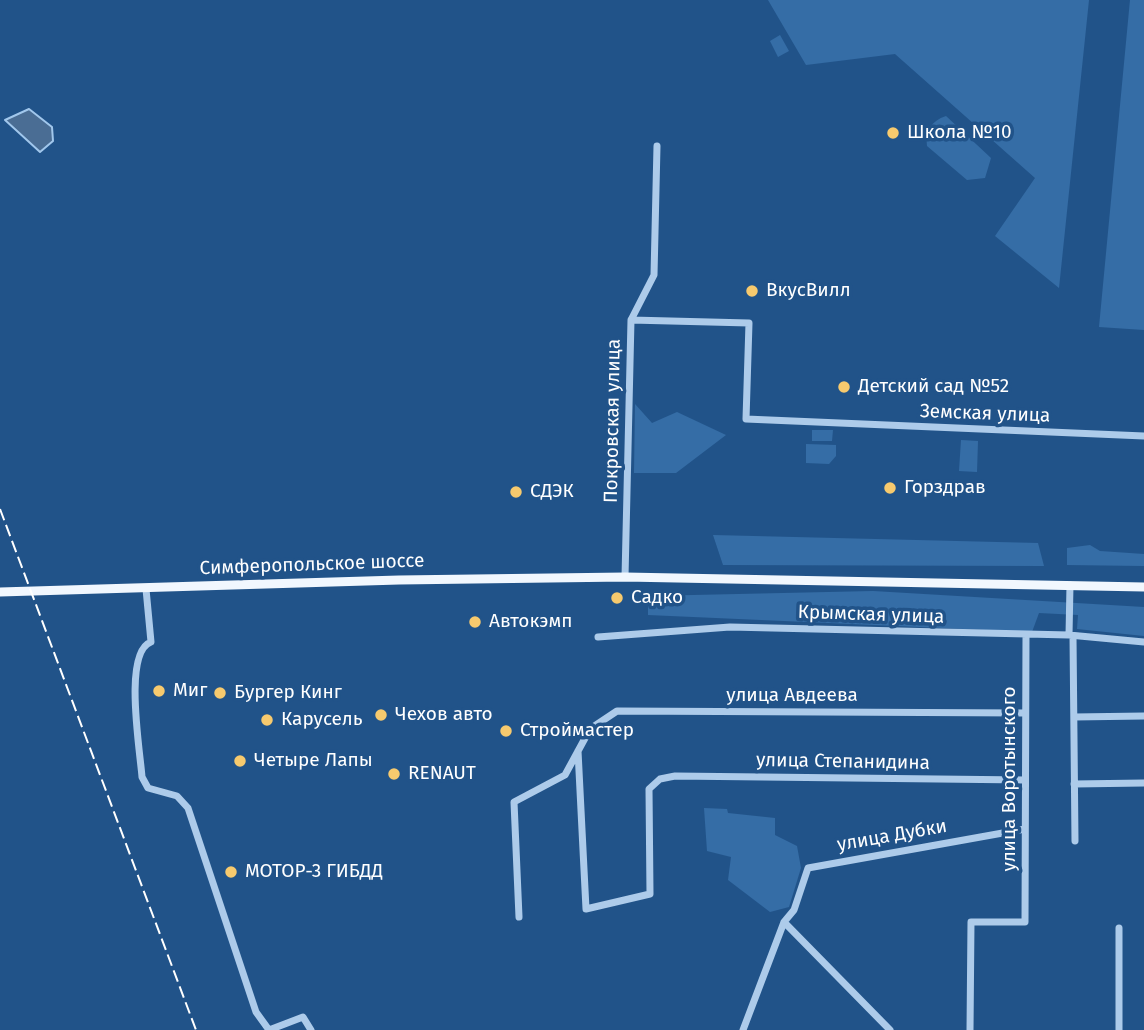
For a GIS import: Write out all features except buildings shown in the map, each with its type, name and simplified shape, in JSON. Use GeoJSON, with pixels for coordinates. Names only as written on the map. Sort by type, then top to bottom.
{"type":"FeatureCollection","features":[{"type":"Feature","properties":{"kind":"main road","name":"Симферопольское шоссе"},"geometry":{"type":"LineString","coordinates":[[0,592],[399,580],[625,577],[1144,587]]}},
{"type":"Feature","properties":{"kind":"street","name":"Покровская улица"},"geometry":{"type":"LineString","coordinates":[[625,577],[631,320],[654,275],[657,146]]}},
{"type":"Feature","properties":{"kind":"street","name":"Земская улица"},"geometry":{"type":"LineString","coordinates":[[631,320],[749,323],[746,419],[1144,436]]}},
{"type":"Feature","properties":{"kind":"street"},"geometry":{"type":"LineString","coordinates":[[1070,585],[1074,841]]}},
{"type":"Feature","properties":{"kind":"street"},"geometry":{"type":"LineString","coordinates":[[146,589],[151,642],[142,647],[136,671],[142,777],[148,788],[177,796],[188,808],[256,1012],[269,1030],[303,1017],[310,1030]]}},
{"type":"Feature","properties":{"kind":"street","name":"Крымская улица"},"geometry":{"type":"LineString","coordinates":[[598,637],[730,627],[1071,635],[1144,642]]}},
{"type":"Feature","properties":{"kind":"street","name":"улица Воротынского"},"geometry":{"type":"LineString","coordinates":[[970,1030],[971,922],[1026,922],[1026,635]]}},
{"type":"Feature","properties":{"kind":"street","name":"улица Авдеева"},"geometry":{"type":"LineString","coordinates":[[519,917],[514,802],[565,775],[590,729],[617,711],[1025,713]]}},
{"type":"Feature","properties":{"kind":"street"},"geometry":{"type":"LineString","coordinates":[[1074,717],[1144,716]]}},
{"type":"Feature","properties":{"kind":"street","name":"улица Степанидина"},"geometry":{"type":"LineString","coordinates":[[578,751],[586,909],[650,894],[649,789],[660,779],[675,776],[1025,780]]}},
{"type":"Feature","properties":{"kind":"street"},"geometry":{"type":"LineString","coordinates":[[1073,784],[1144,783]]}},
{"type":"Feature","properties":{"kind":"street","name":"улица Дубки"},"geometry":{"type":"LineString","coordinates":[[784,922],[794,910],[808,867],[1025,829]]}},
{"type":"Feature","properties":{"kind":"street"},"geometry":{"type":"LineString","coordinates":[[743,1030],[784,922],[890,1030]]}},
{"type":"Feature","properties":{"kind":"street"},"geometry":{"type":"LineString","coordinates":[[1119,928],[1119,1030]]}},
{"type":"Feature","properties":{"kind":"shaded area"},"geometry":{"type":"Polygon","coordinates":[[[768,0],[1089,0],[1059,288],[995,236],[1035,178],[895,54],[806,65],[768,0]]]}},
{"type":"Feature","properties":{"kind":"shaded area"},"geometry":{"type":"Polygon","coordinates":[[[1130,0],[1144,0],[1144,330],[1099,327],[1130,0]]]}},
{"type":"Feature","properties":{"kind":"shaded area"},"geometry":{"type":"Polygon","coordinates":[[[780,35],[789,51],[778,57],[770,41],[780,35]]]}},
{"type":"Feature","properties":{"kind":"shaded area"},"geometry":{"type":"Polygon","coordinates":[[[29,109],[52,127],[53,141],[40,152],[5,120],[29,109]]]}},
{"type":"Feature","properties":{"kind":"shaded area"},"geometry":{"type":"Polygon","coordinates":[[[946,116],[991,158],[985,178],[967,180],[927,146],[930,127],[946,116]]]}},
{"type":"Feature","properties":{"kind":"shaded area"},"geometry":{"type":"Polygon","coordinates":[[[635,404],[652,423],[677,412],[726,435],[676,473],[634,473],[635,404]]]}},
{"type":"Feature","properties":{"kind":"shaded area"},"geometry":{"type":"Polygon","coordinates":[[[812,430],[833,430],[832,441],[812,441],[812,430]]]}},
{"type":"Feature","properties":{"kind":"shaded area"},"geometry":{"type":"Polygon","coordinates":[[[961,440],[978,441],[977,472],[959,471],[961,440]]]}},
{"type":"Feature","properties":{"kind":"shaded area"},"geometry":{"type":"Polygon","coordinates":[[[806,444],[836,445],[836,456],[829,464],[806,463],[806,444]]]}},
{"type":"Feature","properties":{"kind":"shaded area"},"geometry":{"type":"Polygon","coordinates":[[[713,535],[1038,543],[1044,566],[723,565],[713,535]]]}},
{"type":"Feature","properties":{"kind":"shaded area"},"geometry":{"type":"Polygon","coordinates":[[[1090,545],[1100,551],[1144,554],[1144,566],[1067,565],[1067,548],[1090,545]]]}},
{"type":"Feature","properties":{"kind":"shaded area"},"geometry":{"type":"Polygon","coordinates":[[[873,591],[1144,607],[1144,636],[1077,629],[1078,615],[1039,613],[1032,632],[648,615],[648,596],[873,591]]]}},
{"type":"Feature","properties":{"kind":"shaded area"},"geometry":{"type":"Polygon","coordinates":[[[704,808],[727,809],[728,813],[775,818],[775,835],[797,846],[801,868],[789,907],[770,912],[728,880],[731,857],[707,851],[704,808]]]}},
{"type":"Feature","properties":{"kind":"railway"},"geometry":{"type":"LineString","coordinates":[[0,509],[196,1030]]}},
{"type":"Feature","properties":{"kind":"place","name":"Школа №10"},"geometry":{"type":"Point","coordinates":[893,133]}},
{"type":"Feature","properties":{"kind":"place","name":"ВкусВилл"},"geometry":{"type":"Point","coordinates":[752,291]}},
{"type":"Feature","properties":{"kind":"place","name":"Детский сад №52"},"geometry":{"type":"Point","coordinates":[844,387]}},
{"type":"Feature","properties":{"kind":"place","name":"Горздрав"},"geometry":{"type":"Point","coordinates":[890,488]}},
{"type":"Feature","properties":{"kind":"place","name":"СДЭК"},"geometry":{"type":"Point","coordinates":[516,492]}},
{"type":"Feature","properties":{"kind":"place","name":"Садко"},"geometry":{"type":"Point","coordinates":[617,598]}},
{"type":"Feature","properties":{"kind":"place","name":"Автокэмп"},"geometry":{"type":"Point","coordinates":[475,622]}},
{"type":"Feature","properties":{"kind":"place","name":"Миг"},"geometry":{"type":"Point","coordinates":[159,691]}},
{"type":"Feature","properties":{"kind":"place","name":"Бургер Кинг"},"geometry":{"type":"Point","coordinates":[220,693]}},
{"type":"Feature","properties":{"kind":"place","name":"Чехов авто"},"geometry":{"type":"Point","coordinates":[381,715]}},
{"type":"Feature","properties":{"kind":"place","name":"Карусель"},"geometry":{"type":"Point","coordinates":[267,720]}},
{"type":"Feature","properties":{"kind":"place","name":"Строймастер"},"geometry":{"type":"Point","coordinates":[506,731]}},
{"type":"Feature","properties":{"kind":"place","name":"Четыре Лапы"},"geometry":{"type":"Point","coordinates":[240,761]}},
{"type":"Feature","properties":{"kind":"place","name":"RENAUT"},"geometry":{"type":"Point","coordinates":[394,774]}},
{"type":"Feature","properties":{"kind":"place","name":"МОТОР-3 ГИБДД"},"geometry":{"type":"Point","coordinates":[231,872]}}]}
